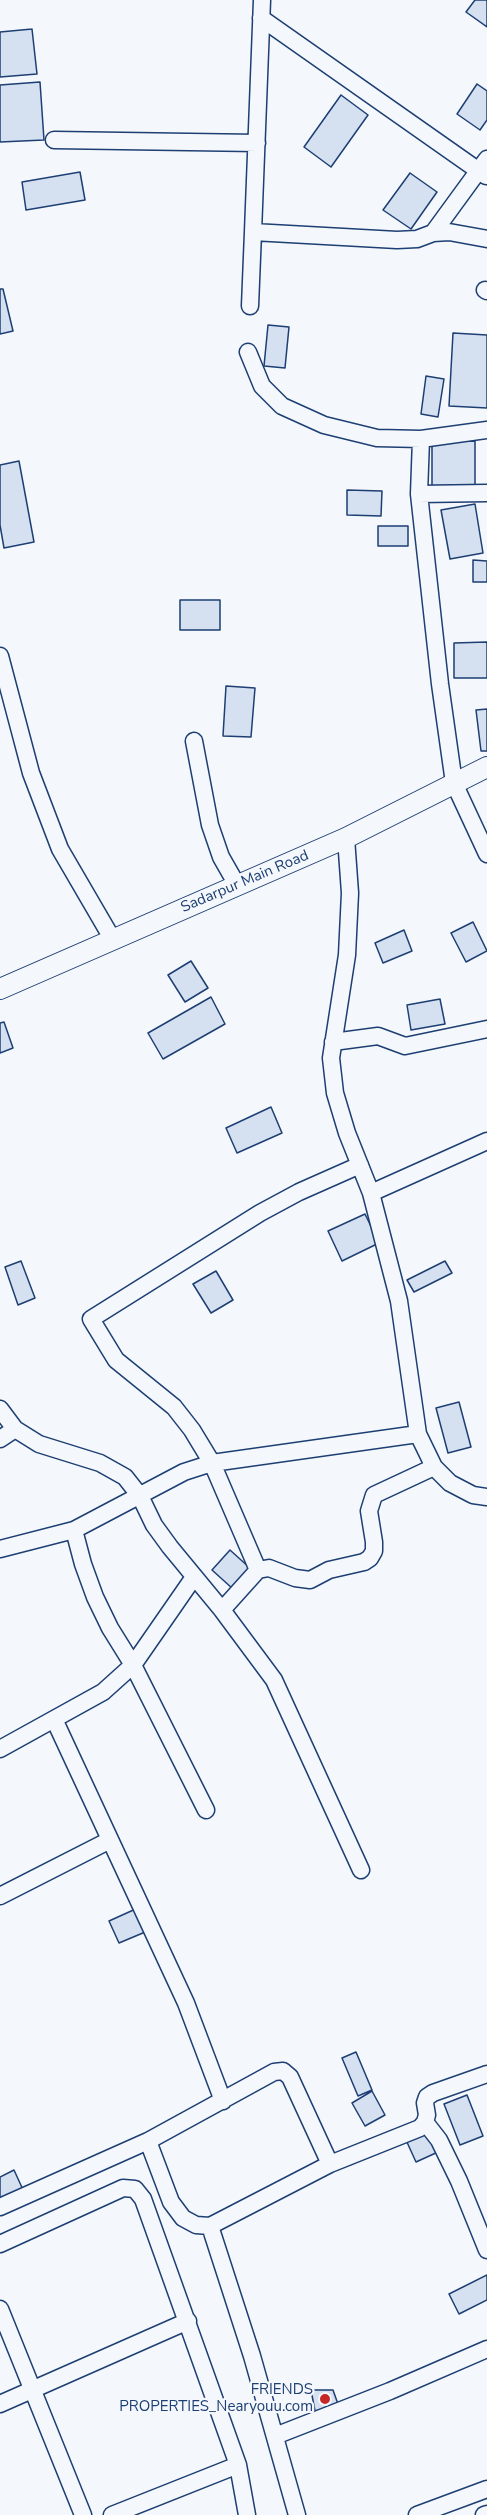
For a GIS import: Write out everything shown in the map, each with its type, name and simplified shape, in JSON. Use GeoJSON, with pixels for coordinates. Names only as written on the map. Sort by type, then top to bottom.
{"type":"FeatureCollection","features":[{"type":"Feature","properties":{"kind":"street"},"geometry":{"type":"LineString","coordinates":[[250,306],[262,0]]}},
{"type":"Feature","properties":{"kind":"street"},"geometry":{"type":"LineString","coordinates":[[261,18],[484,169],[433,233]]}},
{"type":"Feature","properties":{"kind":"street"},"geometry":{"type":"LineString","coordinates":[[54,140],[257,143]]}},
{"type":"Feature","properties":{"kind":"street"},"geometry":{"type":"LineString","coordinates":[[253,232],[397,240],[417,239],[433,233],[449,232],[487,239]]}},
{"type":"Feature","properties":{"kind":"street"},"geometry":{"type":"LineString","coordinates":[[248,351],[262,386],[282,406],[324,425],[377,438],[422,439],[487,430]]}},
{"type":"Feature","properties":{"kind":"street"},"geometry":{"type":"LineString","coordinates":[[422,439],[419,494],[440,684],[454,783],[487,854]]}},
{"type":"Feature","properties":{"kind":"street"},"geometry":{"type":"LineString","coordinates":[[419,494],[487,493]]}},
{"type":"Feature","properties":{"kind":"street"},"geometry":{"type":"LineString","coordinates":[[0,656],[31,773],[60,849],[113,940]]}},
{"type":"Feature","properties":{"kind":"street"},"geometry":{"type":"LineString","coordinates":[[194,741],[210,825],[221,856],[237,885]]}},
{"type":"Feature","properties":{"kind":"street","name":"Sadarpur Main Road"},"geometry":{"type":"LineString","coordinates":[[0,989],[346,838],[487,767]]}},
{"type":"Feature","properties":{"kind":"street"},"geometry":{"type":"LineString","coordinates":[[346,838],[350,893],[346,955],[331,1058],[335,1093],[347,1133],[371,1193],[399,1301],[418,1434],[434,1467],[450,1483],[473,1495],[487,1497]]}},
{"type":"Feature","properties":{"kind":"street"},"geometry":{"type":"LineString","coordinates":[[333,1042],[378,1036],[405,1046],[487,1029]]}},
{"type":"Feature","properties":{"kind":"street"},"geometry":{"type":"LineString","coordinates":[[371,1193],[487,1141]]}},
{"type":"Feature","properties":{"kind":"street"},"geometry":{"type":"LineString","coordinates":[[258,1570],[212,1462],[192,1430],[174,1407],[116,1360],[91,1319],[260,1213],[298,1192],[360,1166]]}},
{"type":"Feature","properties":{"kind":"street"},"geometry":{"type":"LineString","coordinates":[[0,1409],[15,1429],[39,1444],[100,1463],[125,1477],[140,1496],[154,1525],[222,1610],[282,1694],[362,1870]]}},
{"type":"Feature","properties":{"kind":"street"},"geometry":{"type":"LineString","coordinates":[[0,1438],[15,1429]]}},
{"type":"Feature","properties":{"kind":"street"},"geometry":{"type":"LineString","coordinates":[[0,1549],[74,1530],[184,1472],[212,1462],[418,1434]]}},
{"type":"Feature","properties":{"kind":"street"},"geometry":{"type":"LineString","coordinates":[[222,1610],[258,1570],[269,1568],[295,1578],[310,1580],[329,1570],[364,1562],[370,1558],[374,1551],[369,1511],[374,1495],[434,1467]]}},
{"type":"Feature","properties":{"kind":"street"},"geometry":{"type":"LineString","coordinates":[[74,1530],[95,1598],[133,1665],[206,1810]]}},
{"type":"Feature","properties":{"kind":"street"},"geometry":{"type":"LineString","coordinates":[[0,1749],[103,1692],[133,1665],[194,1577]]}},
{"type":"Feature","properties":{"kind":"street"},"geometry":{"type":"LineString","coordinates":[[54,1719],[186,2003],[223,2101]]}},
{"type":"Feature","properties":{"kind":"street"},"geometry":{"type":"LineString","coordinates":[[0,1896],[110,1840]]}},
{"type":"Feature","properties":{"kind":"street"},"geometry":{"type":"LineString","coordinates":[[0,2207],[148,2141],[274,2072],[283,2071],[290,2077],[330,2164]]}},
{"type":"Feature","properties":{"kind":"street"},"geometry":{"type":"LineString","coordinates":[[148,2141],[171,2202],[183,2218],[196,2225],[210,2226],[330,2164],[420,2128],[425,2122],[427,2097],[433,2092],[487,2074]]}},
{"type":"Feature","properties":{"kind":"street"},"geometry":{"type":"LineString","coordinates":[[425,2122],[439,2140],[459,2181],[487,2250]]}},
{"type":"Feature","properties":{"kind":"street"},"geometry":{"type":"LineString","coordinates":[[0,2244],[123,2188],[135,2189],[143,2199],[189,2321],[238,2465],[248,2515]]}},
{"type":"Feature","properties":{"kind":"street"},"geometry":{"type":"LineString","coordinates":[[210,2226],[297,2515]]}},
{"type":"Feature","properties":{"kind":"street"},"geometry":{"type":"LineString","coordinates":[[0,2309],[82,2515]]}},
{"type":"Feature","properties":{"kind":"street"},"geometry":{"type":"LineString","coordinates":[[0,2404],[189,2321]]}},
{"type":"Feature","properties":{"kind":"street"},"geometry":{"type":"LineString","coordinates":[[275,2436],[390,2391],[487,2349]]}},
{"type":"Feature","properties":{"kind":"street"},"geometry":{"type":"LineString","coordinates":[[112,2515],[238,2465]]}},
{"type":"Feature","properties":{"kind":"street"},"geometry":{"type":"LineString","coordinates":[[417,2515],[487,2489]]}},
{"type":"Feature","properties":{"kind":"building"},"geometry":{"type":"Polygon","coordinates":[[[475,0],[487,0],[487,27],[466,12],[475,0]]]}},
{"type":"Feature","properties":{"kind":"building"},"geometry":{"type":"Polygon","coordinates":[[[32,29],[37,74],[0,77],[0,32],[32,29]]]}},
{"type":"Feature","properties":{"kind":"building"},"geometry":{"type":"Polygon","coordinates":[[[40,82],[44,140],[0,142],[0,85],[40,82]]]}},
{"type":"Feature","properties":{"kind":"building"},"geometry":{"type":"Polygon","coordinates":[[[477,84],[487,91],[487,120],[480,130],[457,114],[477,84]]]}},
{"type":"Feature","properties":{"kind":"building"},"geometry":{"type":"Polygon","coordinates":[[[341,95],[368,115],[331,167],[304,147],[341,95]]]}},
{"type":"Feature","properties":{"kind":"building"},"geometry":{"type":"Polygon","coordinates":[[[80,172],[85,200],[26,210],[22,182],[80,172]]]}},
{"type":"Feature","properties":{"kind":"building"},"geometry":{"type":"Polygon","coordinates":[[[410,173],[437,192],[411,229],[383,210],[410,173]]]}},
{"type":"Feature","properties":{"kind":"building"},"geometry":{"type":"Polygon","coordinates":[[[0,289],[3,289],[13,331],[0,334],[0,289]]]}},
{"type":"Feature","properties":{"kind":"building"},"geometry":{"type":"Polygon","coordinates":[[[268,325],[289,327],[285,368],[264,366],[268,325]]]}},
{"type":"Feature","properties":{"kind":"building"},"geometry":{"type":"Polygon","coordinates":[[[453,333],[487,335],[487,408],[449,406],[453,333]]]}},
{"type":"Feature","properties":{"kind":"building"},"geometry":{"type":"Polygon","coordinates":[[[426,376],[444,379],[438,417],[421,414],[426,376]]]}},
{"type":"Feature","properties":{"kind":"building"},"geometry":{"type":"Polygon","coordinates":[[[475,441],[475,489],[432,490],[432,442],[475,441]]]}},
{"type":"Feature","properties":{"kind":"building"},"geometry":{"type":"Polygon","coordinates":[[[19,461],[34,542],[4,548],[0,525],[0,465],[19,461]]]}},
{"type":"Feature","properties":{"kind":"building"},"geometry":{"type":"Polygon","coordinates":[[[347,490],[382,491],[381,516],[347,515],[347,490]]]}},
{"type":"Feature","properties":{"kind":"building"},"geometry":{"type":"Polygon","coordinates":[[[475,504],[483,553],[450,559],[441,510],[475,504]]]}},
{"type":"Feature","properties":{"kind":"building"},"geometry":{"type":"Polygon","coordinates":[[[378,526],[408,526],[408,546],[378,546],[378,526]]]}},
{"type":"Feature","properties":{"kind":"building"},"geometry":{"type":"Polygon","coordinates":[[[473,560],[487,561],[487,582],[473,582],[473,560]]]}},
{"type":"Feature","properties":{"kind":"building"},"geometry":{"type":"Polygon","coordinates":[[[180,600],[220,600],[220,630],[180,630],[180,600]]]}},
{"type":"Feature","properties":{"kind":"building"},"geometry":{"type":"Polygon","coordinates":[[[487,642],[487,678],[454,678],[454,643],[487,642]]]}},
{"type":"Feature","properties":{"kind":"building"},"geometry":{"type":"Polygon","coordinates":[[[226,686],[255,688],[251,737],[223,736],[226,686]]]}},
{"type":"Feature","properties":{"kind":"building"},"geometry":{"type":"Polygon","coordinates":[[[487,709],[487,751],[481,751],[476,710],[487,709]]]}},
{"type":"Feature","properties":{"kind":"building"},"geometry":{"type":"Polygon","coordinates":[[[473,922],[487,951],[466,962],[451,933],[473,922]]]}},
{"type":"Feature","properties":{"kind":"building"},"geometry":{"type":"Polygon","coordinates":[[[404,930],[412,951],[383,963],[375,943],[404,930]]]}},
{"type":"Feature","properties":{"kind":"building"},"geometry":{"type":"Polygon","coordinates":[[[191,961],[208,988],[185,1002],[168,975],[191,961]]]}},
{"type":"Feature","properties":{"kind":"building"},"geometry":{"type":"Polygon","coordinates":[[[211,997],[225,1024],[163,1059],[148,1033],[211,997]]]}},
{"type":"Feature","properties":{"kind":"building"},"geometry":{"type":"Polygon","coordinates":[[[440,999],[445,1024],[411,1030],[407,1005],[440,999]]]}},
{"type":"Feature","properties":{"kind":"building"},"geometry":{"type":"Polygon","coordinates":[[[4,1022],[13,1048],[0,1053],[0,1023],[4,1022]]]}},
{"type":"Feature","properties":{"kind":"building"},"geometry":{"type":"Polygon","coordinates":[[[271,1107],[282,1133],[237,1153],[226,1128],[271,1107]]]}},
{"type":"Feature","properties":{"kind":"building"},"geometry":{"type":"Polygon","coordinates":[[[365,1214],[379,1243],[342,1261],[328,1231],[365,1214]]]}},
{"type":"Feature","properties":{"kind":"building"},"geometry":{"type":"Polygon","coordinates":[[[21,1261],[35,1298],[18,1305],[5,1267],[21,1261]]]}},
{"type":"Feature","properties":{"kind":"building"},"geometry":{"type":"Polygon","coordinates":[[[445,1261],[452,1273],[414,1292],[407,1280],[445,1261]]]}},
{"type":"Feature","properties":{"kind":"building"},"geometry":{"type":"Polygon","coordinates":[[[216,1271],[233,1300],[211,1313],[193,1284],[216,1271]]]}},
{"type":"Feature","properties":{"kind":"building"},"geometry":{"type":"Polygon","coordinates":[[[459,1402],[471,1447],[448,1453],[436,1408],[459,1402]]]}},
{"type":"Feature","properties":{"kind":"building"},"geometry":{"type":"Polygon","coordinates":[[[230,1550],[251,1569],[233,1589],[212,1570],[230,1550]]]}},
{"type":"Feature","properties":{"kind":"building"},"geometry":{"type":"Polygon","coordinates":[[[140,1907],[150,1930],[119,1943],[109,1921],[140,1907]]]}},
{"type":"Feature","properties":{"kind":"building"},"geometry":{"type":"Polygon","coordinates":[[[356,2052],[372,2090],[358,2096],[342,2058],[356,2052]]]}},
{"type":"Feature","properties":{"kind":"building"},"geometry":{"type":"Polygon","coordinates":[[[372,2091],[385,2115],[365,2126],[352,2103],[372,2091]]]}},
{"type":"Feature","properties":{"kind":"building"},"geometry":{"type":"Polygon","coordinates":[[[467,2095],[483,2136],[460,2145],[444,2104],[467,2095]]]}},
{"type":"Feature","properties":{"kind":"building"},"geometry":{"type":"Polygon","coordinates":[[[429,2130],[438,2152],[416,2162],[406,2140],[429,2130]]]}},
{"type":"Feature","properties":{"kind":"building"},"geometry":{"type":"Polygon","coordinates":[[[14,2170],[24,2192],[0,2203],[0,2177],[14,2170]]]}},
{"type":"Feature","properties":{"kind":"building"},"geometry":{"type":"Polygon","coordinates":[[[487,2275],[487,2300],[459,2314],[449,2294],[487,2275]]]}},
{"type":"Feature","properties":{"kind":"building","name":"FRIENDS PROPERTIES_Nearyouu.com"},"geometry":{"type":"Polygon","coordinates":[[[311,2390],[333,2390],[339,2407],[315,2411],[311,2390]]]}},
{"type":"Feature","properties":{"kind":"place","name":"FRIENDS PROPERTIES_Nearyouu.com"},"geometry":{"type":"Point","coordinates":[325,2399]}}]}
